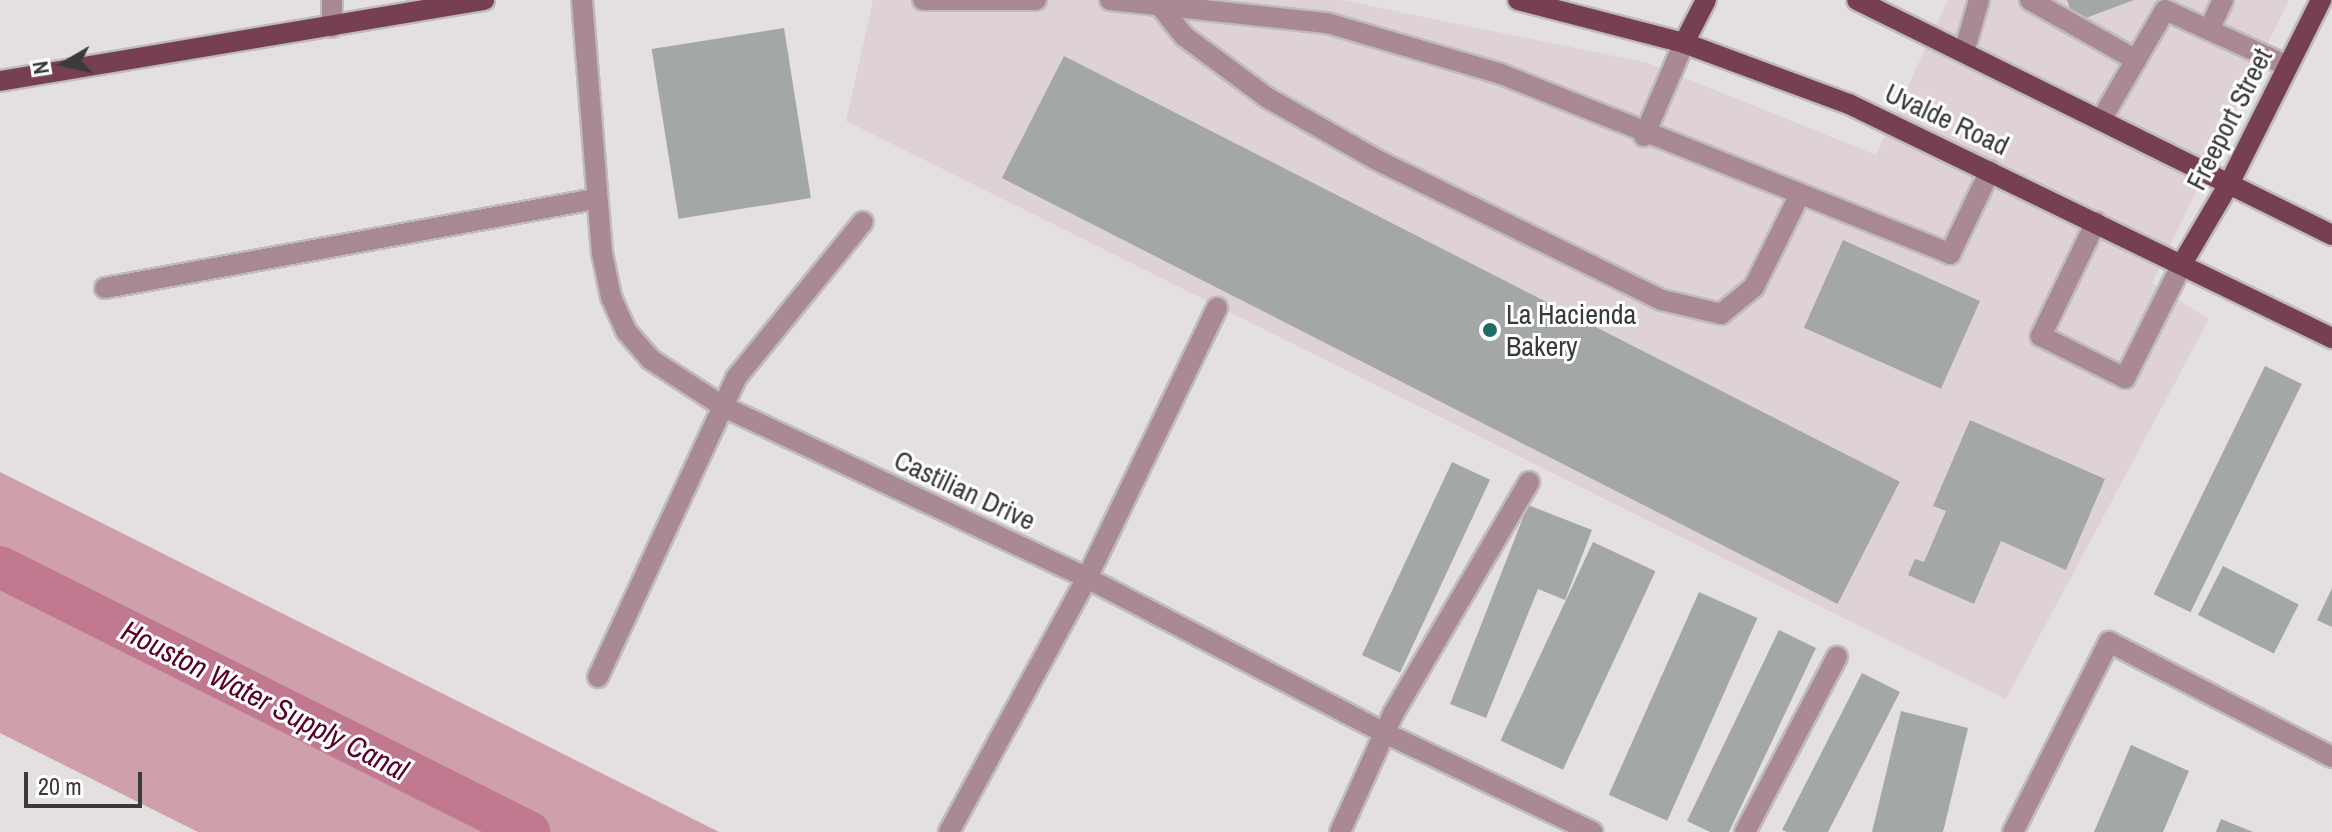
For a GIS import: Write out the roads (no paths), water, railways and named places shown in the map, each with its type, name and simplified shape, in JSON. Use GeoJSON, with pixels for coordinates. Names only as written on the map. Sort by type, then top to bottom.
{"type":"FeatureCollection","features":[{"type":"Feature","properties":{"kind":"main road"},"geometry":{"type":"LineString","coordinates":[[0,81],[484,0]]}},
{"type":"Feature","properties":{"kind":"main road","name":"Uvalde Road"},"geometry":{"type":"LineString","coordinates":[[1518,0],[1684,43],[1849,104],[2183,262],[2332,338]]}},
{"type":"Feature","properties":{"kind":"main road"},"geometry":{"type":"LineString","coordinates":[[1684,43],[1706,0]]}},
{"type":"Feature","properties":{"kind":"main road"},"geometry":{"type":"LineString","coordinates":[[1857,0],[2332,235]]}},
{"type":"Feature","properties":{"kind":"main road","name":"Freeport Street"},"geometry":{"type":"LineString","coordinates":[[2183,262],[2229,184],[2321,0]]}},
{"type":"Feature","properties":{"kind":"street"},"geometry":{"type":"LineString","coordinates":[[332,0],[332,27]]}},
{"type":"Feature","properties":{"kind":"street","name":"Castilian Drive"},"geometry":{"type":"LineString","coordinates":[[582,0],[597,199],[611,297],[626,331],[675,378],[724,407],[1087,578],[1385,733],[1593,832]]}},
{"type":"Feature","properties":{"kind":"street"},"geometry":{"type":"LineString","coordinates":[[923,0],[1036,0]]}},
{"type":"Feature","properties":{"kind":"street"},"geometry":{"type":"LineString","coordinates":[[1110,0],[1327,23],[1501,74],[1644,136],[1950,254],[1990,171]]}},
{"type":"Feature","properties":{"kind":"street"},"geometry":{"type":"LineString","coordinates":[[1964,52],[1979,0]]}},
{"type":"Feature","properties":{"kind":"street"},"geometry":{"type":"LineString","coordinates":[[2030,0],[2136,60]]}},
{"type":"Feature","properties":{"kind":"street"},"geometry":{"type":"LineString","coordinates":[[2209,30],[2223,0]]}},
{"type":"Feature","properties":{"kind":"street"},"geometry":{"type":"LineString","coordinates":[[1171,6],[1184,36],[1266,97],[1375,159],[1662,300],[1721,314],[1754,287],[1799,196]]}},
{"type":"Feature","properties":{"kind":"street"},"geometry":{"type":"LineString","coordinates":[[2101,120],[2165,10],[2288,66]]}},
{"type":"Feature","properties":{"kind":"street"},"geometry":{"type":"LineString","coordinates":[[1644,136],[1684,43]]}},
{"type":"Feature","properties":{"kind":"street"},"geometry":{"type":"LineString","coordinates":[[105,288],[597,199]]}},
{"type":"Feature","properties":{"kind":"street"},"geometry":{"type":"LineString","coordinates":[[598,677],[736,378],[863,222]]}},
{"type":"Feature","properties":{"kind":"street"},"geometry":{"type":"LineString","coordinates":[[2096,222],[2041,336],[2125,378],[2183,262]]}},
{"type":"Feature","properties":{"kind":"street"},"geometry":{"type":"LineString","coordinates":[[949,832],[1087,578],[1217,308]]}},
{"type":"Feature","properties":{"kind":"street"},"geometry":{"type":"LineString","coordinates":[[1340,832],[1385,733],[1529,482]]}},
{"type":"Feature","properties":{"kind":"street"},"geometry":{"type":"LineString","coordinates":[[2013,832],[2109,642],[2332,757]]}},
{"type":"Feature","properties":{"kind":"street"},"geometry":{"type":"LineString","coordinates":[[1745,832],[1837,657]]}},
{"type":"Feature","properties":{"kind":"waterway","name":"Houston Water Supply Canal"},"geometry":{"type":"LineString","coordinates":[[0,567],[529,832]]}},
{"type":"Feature","properties":{"kind":"place","name":"La Hacienda Bakery"},"geometry":{"type":"Point","coordinates":[1490,330]}}]}
